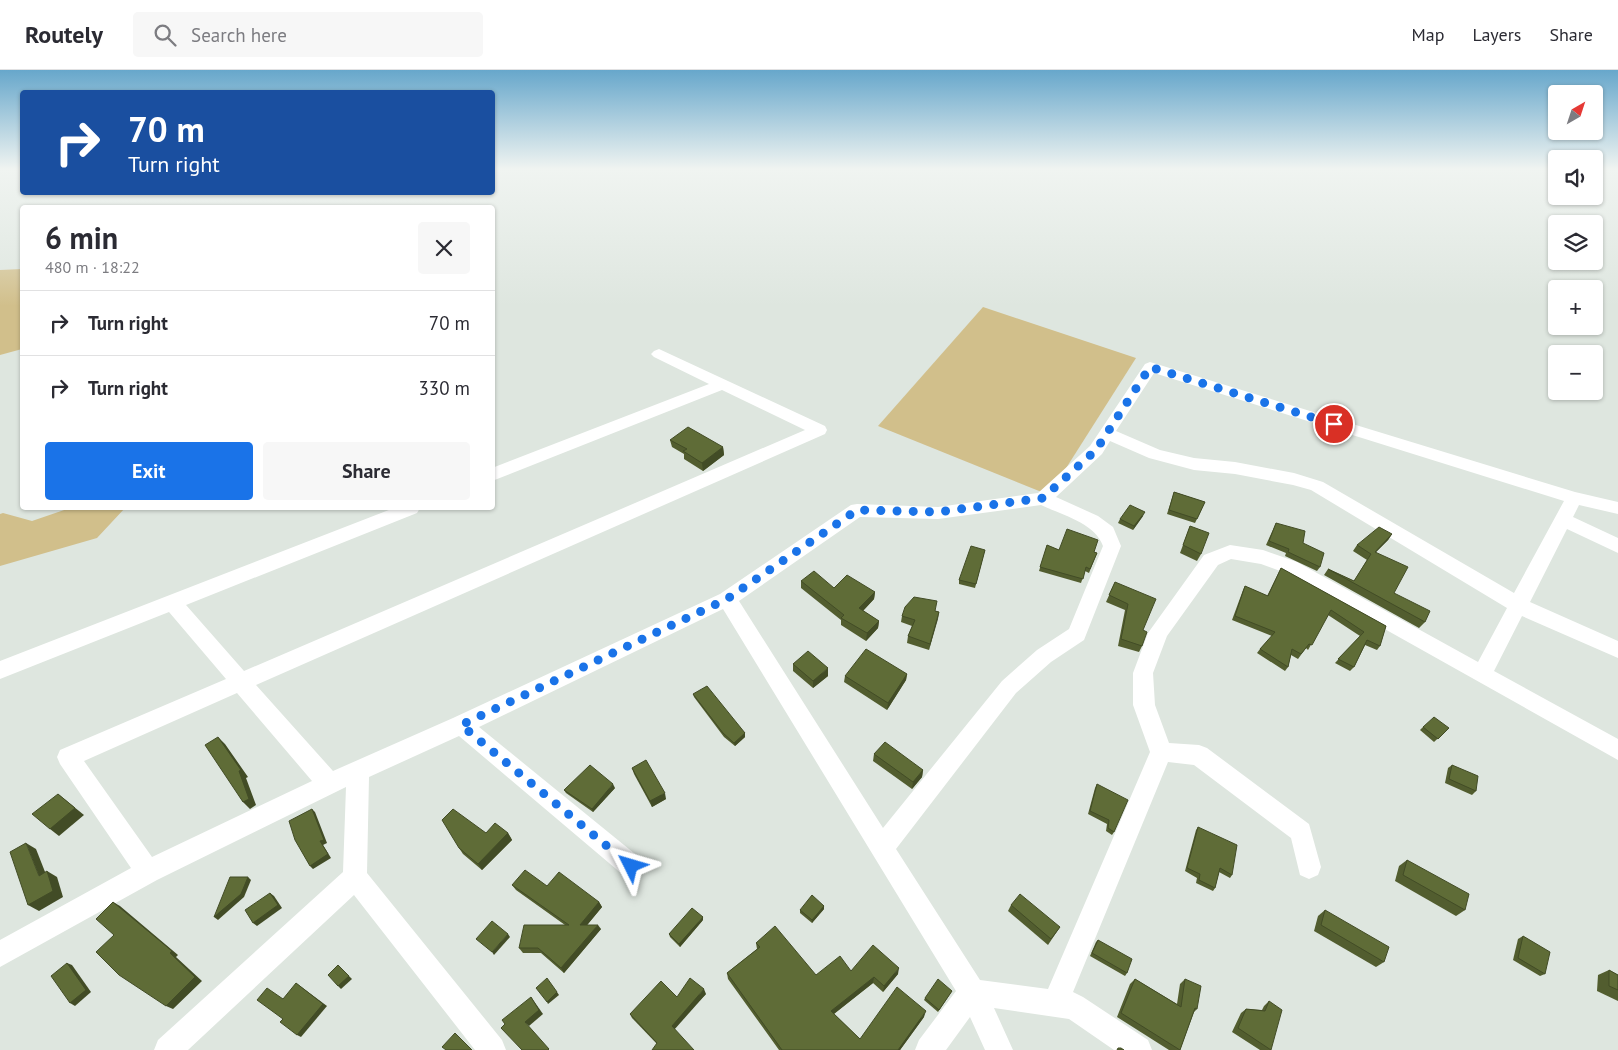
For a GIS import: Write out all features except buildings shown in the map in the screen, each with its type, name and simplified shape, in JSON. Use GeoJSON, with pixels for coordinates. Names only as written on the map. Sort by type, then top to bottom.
{"type":"FeatureCollection","features":[{"type":"Feature","properties":{"kind":"street"},"geometry":{"type":"LineString","coordinates":[[148,872],[68,757],[819,430],[659,354]]}},
{"type":"Feature","properties":{"kind":"street"},"geometry":{"type":"LineString","coordinates":[[1043,498],[1096,450],[1150,367],[1574,498],[1618,508]]}},
{"type":"Feature","properties":{"kind":"street"},"geometry":{"type":"LineString","coordinates":[[495,474],[722,384]]}},
{"type":"Feature","properties":{"kind":"street"},"geometry":{"type":"LineString","coordinates":[[1108,434],[1155,454],[1194,464],[1236,468],[1294,479],[1317,486],[1518,605],[1618,650]]}},
{"type":"Feature","properties":{"kind":"street"},"geometry":{"type":"LineString","coordinates":[[0,954],[148,872],[329,784],[461,725],[727,599],[857,510],[938,512],[1043,498],[1092,520],[1107,532],[1112,546],[1077,634],[1044,656],[1009,687],[882,848]]}},
{"type":"Feature","properties":{"kind":"street"},"geometry":{"type":"LineString","coordinates":[[1482,674],[1574,498]]}},
{"type":"Feature","properties":{"kind":"street"},"geometry":{"type":"LineString","coordinates":[[0,670],[405,510]]}},
{"type":"Feature","properties":{"kind":"street"},"geometry":{"type":"LineString","coordinates":[[1563,520],[1618,546]]}},
{"type":"Feature","properties":{"kind":"street"},"geometry":{"type":"LineString","coordinates":[[1055,1004],[1161,752],[1144,704],[1143,673],[1158,633],[1197,576],[1211,560],[1230,552],[1263,557],[1290,567],[1618,750]]}},
{"type":"Feature","properties":{"kind":"street"},"geometry":{"type":"LineString","coordinates":[[727,599],[972,992],[999,1050]]}},
{"type":"Feature","properties":{"kind":"street"},"geometry":{"type":"LineString","coordinates":[[172,602],[329,784]]}},
{"type":"Feature","properties":{"kind":"street"},"geometry":{"type":"LineString","coordinates":[[461,725],[631,866]]}},
{"type":"Feature","properties":{"kind":"street"},"geometry":{"type":"LineString","coordinates":[[1161,752],[1199,755],[1301,832],[1309,867]]}},
{"type":"Feature","properties":{"kind":"street"},"geometry":{"type":"LineString","coordinates":[[358,771],[355,877],[492,1050]]}},
{"type":"Feature","properties":{"kind":"street"},"geometry":{"type":"LineString","coordinates":[[168,1050],[355,877]]}},
{"type":"Feature","properties":{"kind":"street"},"geometry":{"type":"LineString","coordinates":[[972,992],[1074,1006],[1138,1050]]}},
{"type":"Feature","properties":{"kind":"street"},"geometry":{"type":"LineString","coordinates":[[929,1050],[972,992]]}},
{"type":"Feature","properties":{"kind":"shaded area"},"geometry":{"type":"Polygon","coordinates":[[[20,269],[20,350],[0,355],[0,270],[20,269]]]}},
{"type":"Feature","properties":{"kind":"shaded area"},"geometry":{"type":"Polygon","coordinates":[[[983,307],[1136,358],[1049,495],[878,426],[983,307]]]}},
{"type":"Feature","properties":{"kind":"shaded area"},"geometry":{"type":"Polygon","coordinates":[[[64,510],[123,510],[97,538],[0,566],[0,514],[3,513],[32,521],[64,510]]]}},
{"type":"Feature","properties":{"kind":"route"},"geometry":{"type":"LineString","coordinates":[[631,866],[461,725],[727,599],[857,510],[938,512],[1043,498],[1096,450],[1150,367],[1334,424]]}}]}
